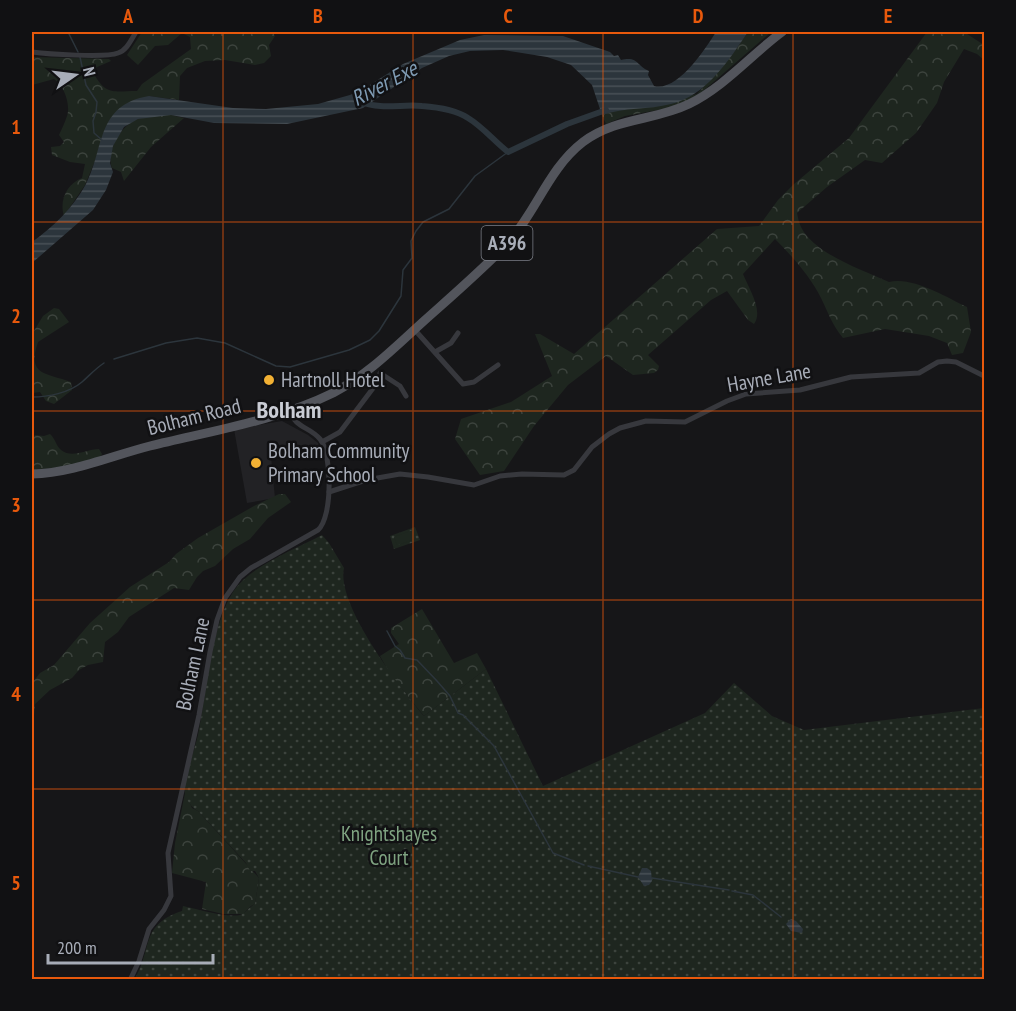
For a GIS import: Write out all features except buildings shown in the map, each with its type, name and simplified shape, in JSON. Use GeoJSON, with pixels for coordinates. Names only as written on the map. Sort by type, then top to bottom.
{"type":"FeatureCollection","features":[{"type":"Feature","properties":{"kind":"main road","name":"A396"},"geometry":{"type":"LineString","coordinates":[[414,329],[507,243],[525,221],[560,166],[584,142],[614,126],[677,109],[697,100],[782,32]]}},
{"type":"Feature","properties":{"kind":"main road","name":"Bolham Road"},"geometry":{"type":"LineString","coordinates":[[32,474],[76,468],[290,410],[318,400],[349,384],[372,368],[414,329]]}},
{"type":"Feature","properties":{"kind":"street"},"geometry":{"type":"LineString","coordinates":[[32,52],[75,55],[118,53],[129,44],[136,32]]}},
{"type":"Feature","properties":{"kind":"street"},"geometry":{"type":"LineString","coordinates":[[414,329],[463,384],[470,384],[498,365]]}},
{"type":"Feature","properties":{"kind":"street"},"geometry":{"type":"LineString","coordinates":[[435,352],[451,343],[458,333]]}},
{"type":"Feature","properties":{"kind":"street","name":"Hayne Lane"},"geometry":{"type":"LineString","coordinates":[[329,492],[366,480],[400,474],[474,485],[500,476],[564,475],[574,470],[592,447],[620,428],[646,421],[685,422],[746,394],[800,390],[852,377],[919,373],[938,362],[947,361],[956,362],[984,376]]}},
{"type":"Feature","properties":{"kind":"street"},"geometry":{"type":"LineString","coordinates":[[492,370],[496,377]]}},
{"type":"Feature","properties":{"kind":"street"},"geometry":{"type":"LineString","coordinates":[[290,410],[297,423],[314,433],[322,442],[340,432],[382,374],[400,386],[406,396]]}},
{"type":"Feature","properties":{"kind":"street","name":"Bolham Lane"},"geometry":{"type":"LineString","coordinates":[[130,980],[139,961],[149,928],[164,910],[171,896],[168,853],[199,715],[210,652],[225,598],[240,577],[251,568],[322,527],[327,513],[329,477],[322,442]]}},
{"type":"Feature","properties":{"kind":"shaded area","name":"Bolham Community Primary School"},"geometry":{"type":"Polygon","coordinates":[[[282,421],[308,435],[318,443],[320,448],[271,457],[275,498],[247,503],[234,429],[282,421]]]}},
{"type":"Feature","properties":{"kind":"green space"},"geometry":{"type":"Polygon","coordinates":[[[142,32],[273,32],[275,36],[269,45],[271,56],[264,63],[255,65],[225,60],[205,61],[187,68],[180,76],[179,100],[149,96],[97,156],[85,185],[64,216],[63,204],[68,188],[82,178],[85,164],[70,162],[52,155],[51,147],[60,146],[64,142],[59,135],[67,116],[67,101],[64,90],[54,79],[32,85],[32,57],[109,59],[111,61],[97,67],[94,74],[98,81],[112,91],[137,91],[142,84],[191,49],[190,37],[182,33],[168,45],[155,46],[138,65],[127,55],[142,32]]]}},
{"type":"Feature","properties":{"kind":"green space"},"geometry":{"type":"Polygon","coordinates":[[[748,32],[771,32],[702,92],[688,101],[669,108],[625,116],[606,124],[602,115],[615,110],[697,94],[731,56],[748,32]]]}},
{"type":"Feature","properties":{"kind":"green space"},"geometry":{"type":"Polygon","coordinates":[[[927,32],[964,32],[984,45],[984,60],[977,54],[964,49],[944,82],[937,103],[916,133],[882,163],[865,160],[827,187],[797,213],[800,225],[807,237],[840,260],[889,282],[908,282],[929,288],[967,307],[971,332],[963,353],[952,355],[947,343],[929,336],[885,329],[843,338],[812,282],[775,239],[743,274],[756,306],[757,319],[754,324],[748,320],[727,291],[711,300],[648,355],[659,366],[654,373],[633,375],[606,356],[568,385],[534,426],[504,471],[480,475],[455,439],[461,419],[511,402],[552,376],[535,334],[540,334],[574,354],[717,229],[759,226],[778,200],[794,184],[849,138],[927,32]]]}},
{"type":"Feature","properties":{"kind":"green space"},"geometry":{"type":"Polygon","coordinates":[[[158,115],[184,118],[151,147],[124,181],[121,172],[112,168],[111,154],[116,139],[132,122],[158,115]]]}},
{"type":"Feature","properties":{"kind":"green space"},"geometry":{"type":"Polygon","coordinates":[[[54,308],[59,309],[69,322],[38,342],[35,361],[41,371],[71,382],[72,390],[54,404],[46,401],[40,392],[32,393],[32,334],[43,316],[54,308]]]}},
{"type":"Feature","properties":{"kind":"green space"},"geometry":{"type":"Polygon","coordinates":[[[50,434],[65,453],[75,454],[99,449],[102,454],[99,459],[63,467],[32,470],[32,439],[35,435],[50,434]]]}},
{"type":"Feature","properties":{"kind":"green space"},"geometry":{"type":"Polygon","coordinates":[[[279,494],[285,494],[291,502],[268,518],[250,539],[233,549],[215,566],[203,571],[189,590],[174,588],[129,617],[118,632],[105,642],[103,662],[88,665],[72,678],[50,690],[35,704],[32,716],[32,683],[40,673],[54,665],[90,623],[130,587],[169,562],[198,538],[279,494]]]}},
{"type":"Feature","properties":{"kind":"green space"},"geometry":{"type":"Polygon","coordinates":[[[415,527],[420,540],[394,549],[390,536],[415,527]]]}},
{"type":"Feature","properties":{"kind":"green space"},"geometry":{"type":"Polygon","coordinates":[[[413,530],[416,539],[397,545],[394,537],[413,530]]]}},
{"type":"Feature","properties":{"kind":"green space","name":"Knightshayes Court"},"geometry":{"type":"Polygon","coordinates":[[[322,535],[344,568],[344,584],[359,623],[386,666],[424,716],[486,669],[543,786],[705,713],[734,683],[772,716],[804,730],[984,708],[984,979],[134,980],[153,931],[159,923],[182,911],[183,906],[235,916],[242,914],[255,904],[259,878],[255,871],[250,871],[246,863],[190,804],[185,794],[186,782],[198,735],[214,642],[225,607],[233,592],[261,566],[322,535]]]}},
{"type":"Feature","properties":{"kind":"green space"},"geometry":{"type":"Polygon","coordinates":[[[422,609],[454,663],[477,653],[486,669],[424,716],[390,674],[380,656],[399,644],[391,633],[391,628],[422,609]]]}},
{"type":"Feature","properties":{"kind":"green space"},"geometry":{"type":"Polygon","coordinates":[[[185,793],[192,808],[198,811],[259,878],[255,904],[243,914],[223,914],[202,909],[206,882],[172,873],[175,843],[185,793]]]}},
{"type":"Feature","properties":{"kind":"water","name":"River Exe"},"geometry":{"type":"Polygon","coordinates":[[[716,32],[748,32],[716,76],[706,85],[684,100],[671,104],[602,115],[592,85],[571,65],[547,57],[503,50],[470,51],[449,56],[422,68],[363,108],[287,124],[214,123],[171,115],[138,119],[124,127],[113,146],[110,163],[113,172],[106,190],[93,210],[32,263],[32,242],[55,223],[75,201],[86,184],[111,118],[119,108],[132,101],[149,96],[233,108],[266,109],[318,104],[357,93],[403,64],[460,40],[484,35],[563,36],[610,52],[614,56],[618,55],[621,60],[634,60],[649,71],[648,75],[654,86],[663,86],[690,68],[716,32]]]}},
{"type":"Feature","properties":{"kind":"water"},"geometry":{"type":"Polygon","coordinates":[[[642,868],[651,871],[652,881],[649,885],[644,886],[638,877],[642,868]]]}},
{"type":"Feature","properties":{"kind":"water"},"geometry":{"type":"Polygon","coordinates":[[[791,919],[803,929],[802,933],[791,931],[786,924],[791,919]]]}},
{"type":"Feature","properties":{"kind":"waterway"},"geometry":{"type":"LineString","coordinates":[[68,32],[78,52]]}},
{"type":"Feature","properties":{"kind":"waterway"},"geometry":{"type":"LineString","coordinates":[[80,57],[86,85],[97,102],[93,121],[94,133],[102,140]]}},
{"type":"Feature","properties":{"kind":"waterway","name":"River Exe"},"geometry":{"type":"LineString","coordinates":[[361,102],[384,106],[428,106],[458,113],[479,126],[508,152],[567,124],[606,110]]}},
{"type":"Feature","properties":{"kind":"waterway"},"geometry":{"type":"LineString","coordinates":[[114,359],[166,343],[197,338],[225,343],[276,366],[290,367],[349,350],[370,340],[379,331],[401,296],[403,270],[412,258],[411,241],[416,231],[423,222],[449,209],[475,176],[508,152]]}},
{"type":"Feature","properties":{"kind":"waterway"},"geometry":{"type":"LineString","coordinates":[[32,397],[65,392],[82,382],[104,363]]}},
{"type":"Feature","properties":{"kind":"waterway"},"geometry":{"type":"LineString","coordinates":[[387,631],[405,658],[417,660],[450,696],[458,713],[463,715],[494,746],[553,853],[584,865]]}},
{"type":"Feature","properties":{"kind":"waterway"},"geometry":{"type":"LineString","coordinates":[[588,866],[638,877]]}},
{"type":"Feature","properties":{"kind":"waterway"},"geometry":{"type":"LineString","coordinates":[[652,878],[729,890]]}},
{"type":"Feature","properties":{"kind":"waterway"},"geometry":{"type":"LineString","coordinates":[[732,891],[753,895],[781,917]]}},
{"type":"Feature","properties":{"kind":"place","name":"Hartnoll Hotel"},"geometry":{"type":"Point","coordinates":[269,380]}},
{"type":"Feature","properties":{"kind":"place","name":"Bolham Community Primary School"},"geometry":{"type":"Point","coordinates":[256,463]}},
{"type":"Feature","properties":{"kind":"district","name":"Bolham"},"geometry":{"type":"Point","coordinates":[289,410]}}]}
